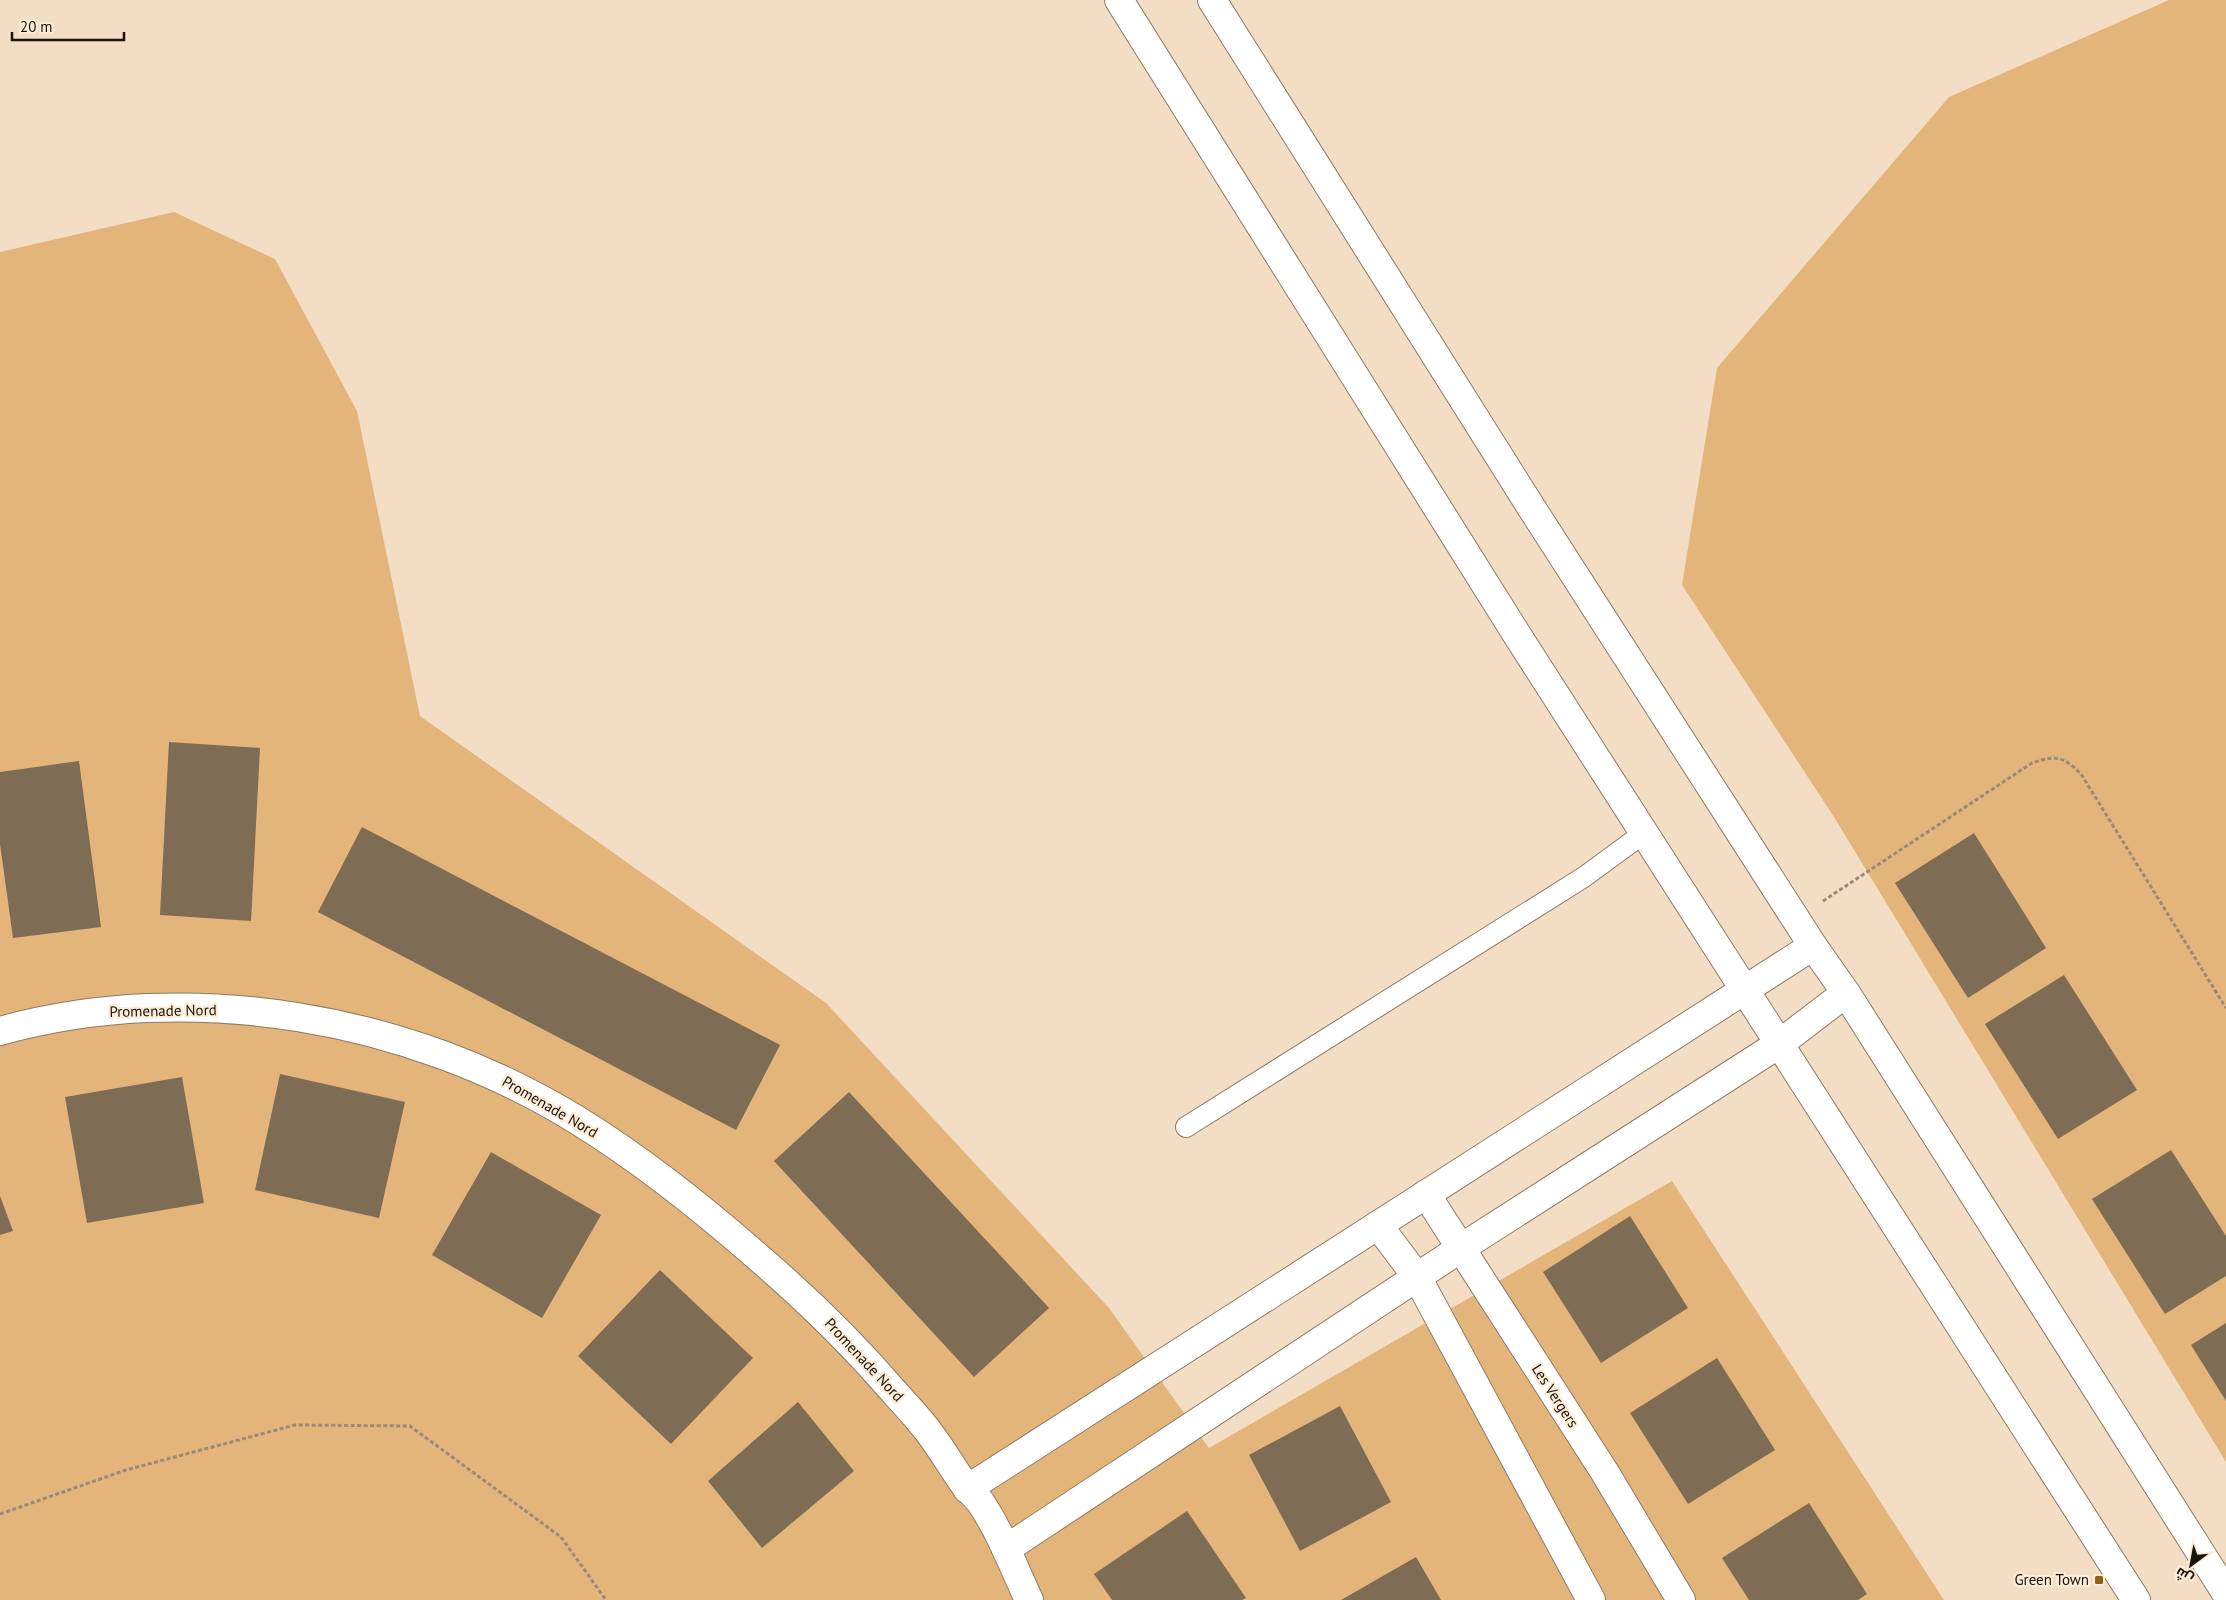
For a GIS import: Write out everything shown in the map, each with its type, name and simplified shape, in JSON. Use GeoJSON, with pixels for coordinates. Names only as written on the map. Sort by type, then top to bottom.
{"type":"FeatureCollection","features":[{"type":"Feature","properties":{"kind":"street"},"geometry":{"type":"LineString","coordinates":[[1119,0],[1518,638],[1746,990],[2136,1600]]}},
{"type":"Feature","properties":{"kind":"street"},"geometry":{"type":"LineString","coordinates":[[1212,0],[1525,498],[1795,919],[1846,993],[2226,1593]]}},
{"type":"Feature","properties":{"kind":"street"},"geometry":{"type":"LineString","coordinates":[[967,1488],[1813,946]]}},
{"type":"Feature","properties":{"kind":"street"},"geometry":{"type":"LineString","coordinates":[[1006,1548],[1460,1248],[1779,1044],[1846,993]]}},
{"type":"Feature","properties":{"kind":"street","name":"Promenade Nord"},"geometry":{"type":"LineString","coordinates":[[0,1031],[54,1019],[152,1008],[205,1008],[264,1013],[359,1029],[404,1041],[488,1073],[576,1119],[667,1182],[723,1226],[798,1291],[843,1336],[927,1430],[967,1488],[980,1502],[1006,1548],[1029,1600]]}},
{"type":"Feature","properties":{"kind":"street","name":"Les Vergers"},"geometry":{"type":"LineString","coordinates":[[1426,1194],[1604,1471],[1681,1600]]}},
{"type":"Feature","properties":{"kind":"street"},"geometry":{"type":"LineString","coordinates":[[1378,1225],[1417,1277],[1591,1600]]}},
{"type":"Feature","properties":{"kind":"lane"},"geometry":{"type":"LineString","coordinates":[[1186,1127],[1584,876],[1644,833]]}},
{"type":"Feature","properties":{"kind":"path"},"geometry":{"type":"LineString","coordinates":[[1795,919],[2032,763],[2051,757],[2068,761],[2082,774],[2226,1008]]}},
{"type":"Feature","properties":{"kind":"path"},"geometry":{"type":"LineString","coordinates":[[0,1514],[126,1470],[295,1425],[410,1426],[561,1537],[606,1600]]}},
{"type":"Feature","properties":{"kind":"shaded area"},"geometry":{"type":"Polygon","coordinates":[[[2169,0],[2226,0],[2226,1462],[1834,817],[1682,585],[1717,368],[1949,97],[2169,0]]]}},
{"type":"Feature","properties":{"kind":"shaded area"},"geometry":{"type":"Polygon","coordinates":[[[174,212],[275,259],[357,411],[420,716],[826,1003],[1109,1308],[1209,1448],[1672,1181],[1944,1600],[0,1600],[0,252],[174,212]]]}},
{"type":"Feature","properties":{"kind":"building"},"geometry":{"type":"Polygon","coordinates":[[[169,742],[260,748],[251,921],[160,915],[169,742]]]}},
{"type":"Feature","properties":{"kind":"building"},"geometry":{"type":"Polygon","coordinates":[[[79,761],[101,927],[13,938],[0,844],[0,772],[79,761]]]}},
{"type":"Feature","properties":{"kind":"building"},"geometry":{"type":"Polygon","coordinates":[[[362,827],[780,1045],[736,1130],[318,912],[362,827]]]}},
{"type":"Feature","properties":{"kind":"building"},"geometry":{"type":"Polygon","coordinates":[[[1974,833],[2046,948],[1968,998],[1895,883],[1974,833]]]}},
{"type":"Feature","properties":{"kind":"building"},"geometry":{"type":"Polygon","coordinates":[[[2064,975],[2137,1090],[2058,1139],[1985,1024],[2064,975]]]}},
{"type":"Feature","properties":{"kind":"building"},"geometry":{"type":"Polygon","coordinates":[[[280,1074],[405,1102],[379,1218],[255,1190],[280,1074]]]}},
{"type":"Feature","properties":{"kind":"building"},"geometry":{"type":"Polygon","coordinates":[[[182,1077],[204,1203],[87,1223],[65,1097],[182,1077]]]}},
{"type":"Feature","properties":{"kind":"building"},"geometry":{"type":"Polygon","coordinates":[[[849,1092],[1049,1308],[974,1377],[774,1161],[849,1092]]]}},
{"type":"Feature","properties":{"kind":"building"},"geometry":{"type":"Polygon","coordinates":[[[2171,1150],[2226,1236],[2226,1276],[2165,1314],[2092,1199],[2171,1150]]]}},
{"type":"Feature","properties":{"kind":"building"},"geometry":{"type":"Polygon","coordinates":[[[491,1152],[601,1215],[542,1318],[432,1255],[491,1152]]]}},
{"type":"Feature","properties":{"kind":"building"},"geometry":{"type":"Polygon","coordinates":[[[0,1196],[13,1231],[0,1235],[0,1196]]]}},
{"type":"Feature","properties":{"kind":"building"},"geometry":{"type":"Polygon","coordinates":[[[1630,1216],[1688,1308],[1601,1363],[1543,1272],[1630,1216]]]}},
{"type":"Feature","properties":{"kind":"building"},"geometry":{"type":"Polygon","coordinates":[[[660,1270],[753,1358],[671,1444],[578,1356],[660,1270]]]}},
{"type":"Feature","properties":{"kind":"building"},"geometry":{"type":"Polygon","coordinates":[[[2226,1323],[2226,1401],[2191,1345],[2226,1323]]]}},
{"type":"Feature","properties":{"kind":"building"},"geometry":{"type":"Polygon","coordinates":[[[1717,1358],[1775,1450],[1688,1504],[1630,1413],[1717,1358]]]}},
{"type":"Feature","properties":{"kind":"building"},"geometry":{"type":"Polygon","coordinates":[[[798,1402],[854,1471],[762,1548],[708,1481],[798,1402]]]}},
{"type":"Feature","properties":{"kind":"building"},"geometry":{"type":"Polygon","coordinates":[[[1340,1406],[1391,1502],[1300,1551],[1249,1455],[1340,1406]]]}},
{"type":"Feature","properties":{"kind":"building"},"geometry":{"type":"Polygon","coordinates":[[[1809,1503],[1867,1594],[1858,1600],[1749,1600],[1722,1558],[1809,1503]]]}},
{"type":"Feature","properties":{"kind":"building"},"geometry":{"type":"Polygon","coordinates":[[[1187,1511],[1246,1598],[1242,1600],[1112,1600],[1094,1574],[1187,1511]]]}},
{"type":"Feature","properties":{"kind":"building"},"geometry":{"type":"Polygon","coordinates":[[[1416,1557],[1441,1600],[1341,1600],[1416,1557]]]}},
{"type":"Feature","properties":{"kind":"place","name":"Green Town"},"geometry":{"type":"Point","coordinates":[2099,1580]}}]}
